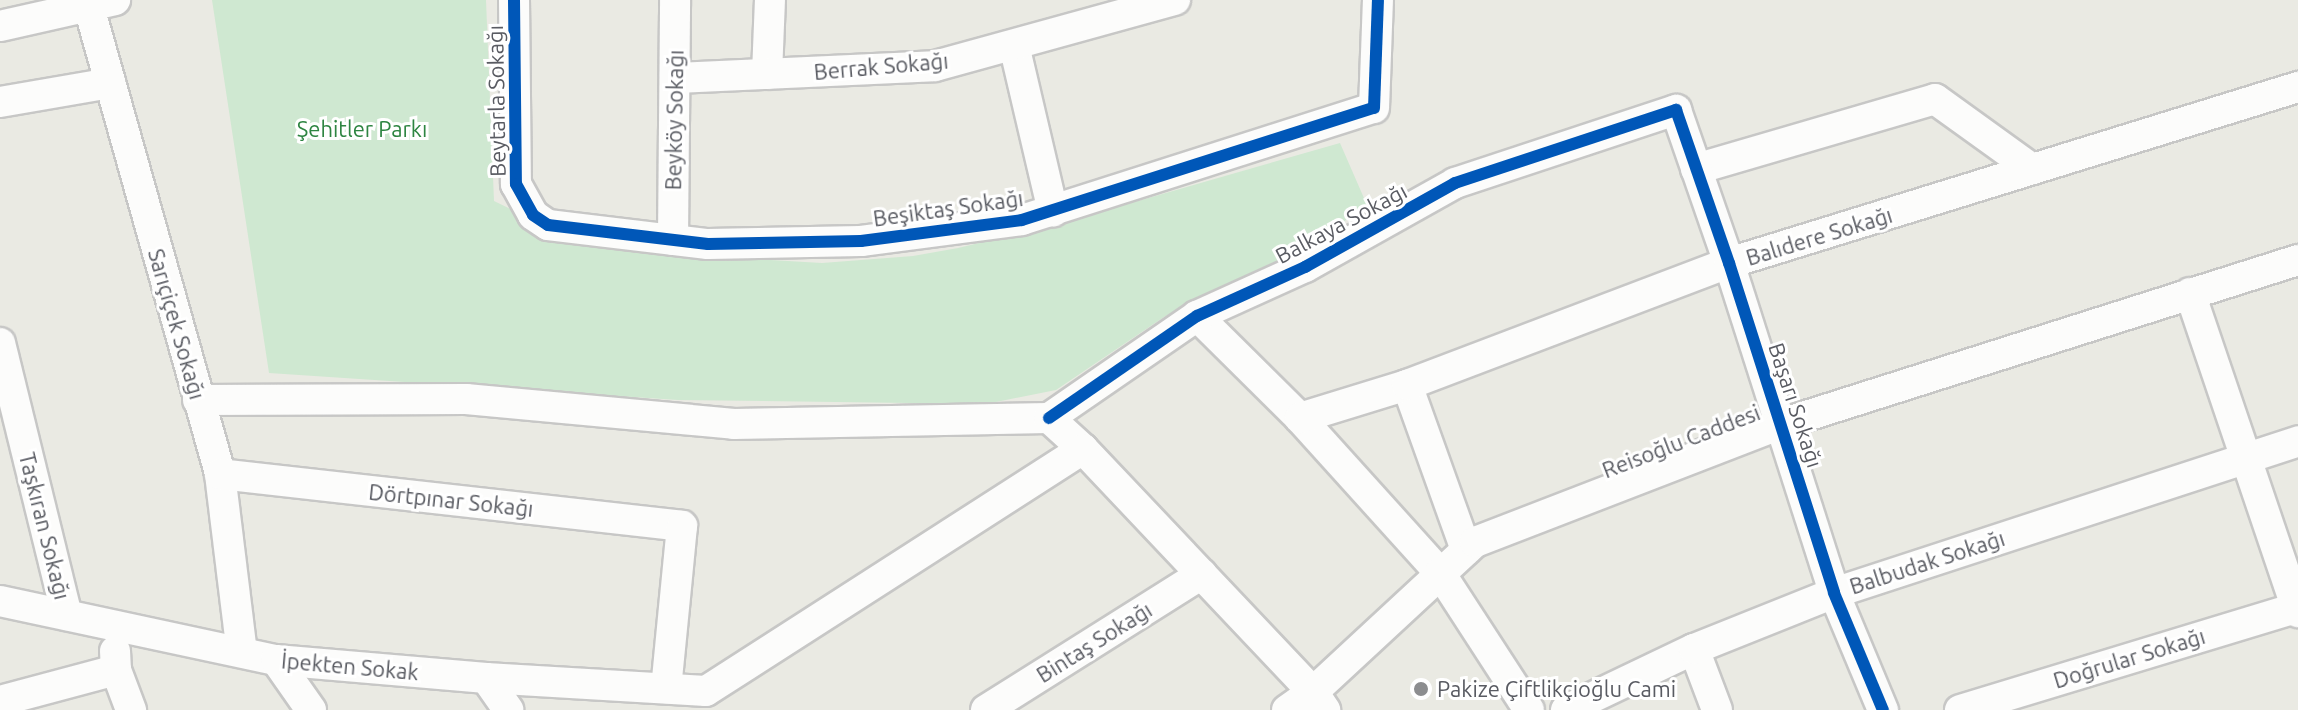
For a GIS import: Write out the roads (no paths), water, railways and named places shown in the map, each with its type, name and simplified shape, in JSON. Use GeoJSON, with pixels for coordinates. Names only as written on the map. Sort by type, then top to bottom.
{"type":"FeatureCollection","features":[{"type":"Feature","properties":{"kind":"street","name":"Beytarla Sokağı"},"geometry":{"type":"LineString","coordinates":[[514,0],[516,184],[522,201]]}},
{"type":"Feature","properties":{"kind":"street","name":"Beyköy Sokağı"},"geometry":{"type":"LineString","coordinates":[[673,240],[675,0]]}},
{"type":"Feature","properties":{"kind":"street"},"geometry":{"type":"LineString","coordinates":[[767,74],[770,0]]}},
{"type":"Feature","properties":{"kind":"street","name":"Berrak Sokağı"},"geometry":{"type":"LineString","coordinates":[[675,78],[935,66],[1175,0]]}},
{"type":"Feature","properties":{"kind":"street","name":"Beşiktaş Sokağı"},"geometry":{"type":"LineString","coordinates":[[522,201],[533,215],[548,225],[708,244],[861,241],[1022,220],[1374,108],[1378,0]]}},
{"type":"Feature","properties":{"kind":"street"},"geometry":{"type":"LineString","coordinates":[[0,26],[97,2]]}},
{"type":"Feature","properties":{"kind":"street","name":"Sarıçiçek Sokağı"},"geometry":{"type":"LineString","coordinates":[[97,2],[110,83],[220,474],[242,652]]}},
{"type":"Feature","properties":{"kind":"street"},"geometry":{"type":"LineString","coordinates":[[1014,45],[1053,211]]}},
{"type":"Feature","properties":{"kind":"street"},"geometry":{"type":"LineString","coordinates":[[0,102],[110,83]]}},
{"type":"Feature","properties":{"kind":"street","name":"Balıdere Sokağı"},"geometry":{"type":"LineString","coordinates":[[1300,418],[1407,385],[1729,263],[2298,87]]}},
{"type":"Feature","properties":{"kind":"street"},"geometry":{"type":"LineString","coordinates":[[1696,169],[1935,99],[2032,169]]}},
{"type":"Feature","properties":{"kind":"street","name":"Başarı Sokağı"},"geometry":{"type":"LineString","coordinates":[[1676,110],[1729,263],[1834,593],[1883,710]]}},
{"type":"Feature","properties":{"kind":"street","name":"Balkaya Sokağı"},"geometry":{"type":"LineString","coordinates":[[1049,418],[1197,316],[1305,267],[1455,183],[1676,110]]}},
{"type":"Feature","properties":{"kind":"street","name":"Reisoğlu Caddesi"},"geometry":{"type":"LineString","coordinates":[[1287,710],[1319,701],[1440,573],[1475,542],[1781,424],[2298,260]]}},
{"type":"Feature","properties":{"kind":"street"},"geometry":{"type":"LineString","coordinates":[[2190,293],[2298,609]]}},
{"type":"Feature","properties":{"kind":"street"},"geometry":{"type":"LineString","coordinates":[[1197,316],[1300,418],[1440,573],[1529,710]]}},
{"type":"Feature","properties":{"kind":"street","name":"Taşkıran Sokağı"},"geometry":{"type":"LineString","coordinates":[[0,343],[67,615]]}},
{"type":"Feature","properties":{"kind":"street"},"geometry":{"type":"LineString","coordinates":[[1407,385],[1466,550]]}},
{"type":"Feature","properties":{"kind":"street"},"geometry":{"type":"LineString","coordinates":[[198,400],[466,399],[734,424],[1049,418],[1083,449],[1319,701]]}},
{"type":"Feature","properties":{"kind":"street","name":"Balbudak Sokağı"},"geometry":{"type":"LineString","coordinates":[[1566,710],[1694,649],[1834,593],[2298,441]]}},
{"type":"Feature","properties":{"kind":"street"},"geometry":{"type":"LineString","coordinates":[[713,700],[1083,449]]}},
{"type":"Feature","properties":{"kind":"street","name":"Dörtpınar Sokağı"},"geometry":{"type":"LineString","coordinates":[[220,474],[682,526],[666,688]]}},
{"type":"Feature","properties":{"kind":"street","name":"Bintaş Sokağı"},"geometry":{"type":"LineString","coordinates":[[986,710],[1202,574]]}},
{"type":"Feature","properties":{"kind":"street","name":"İpekten Sokak"},"geometry":{"type":"LineString","coordinates":[[0,601],[276,660],[486,678],[666,688],[713,700]]}},
{"type":"Feature","properties":{"kind":"street","name":"Doğrular Sokağı"},"geometry":{"type":"LineString","coordinates":[[1960,710],[2298,609]]}},
{"type":"Feature","properties":{"kind":"street"},"geometry":{"type":"LineString","coordinates":[[115,625],[116,670],[131,710]]}},
{"type":"Feature","properties":{"kind":"street"},"geometry":{"type":"LineString","coordinates":[[1694,649],[1717,710]]}},
{"type":"Feature","properties":{"kind":"street"},"geometry":{"type":"LineString","coordinates":[[276,660],[311,710]]}},
{"type":"Feature","properties":{"kind":"street"},"geometry":{"type":"LineString","coordinates":[[0,701],[116,670]]}},
{"type":"Feature","properties":{"kind":"street"},"geometry":{"type":"LineString","coordinates":[[486,678],[508,710]]}},
{"type":"Feature","properties":{"kind":"place","name":"Pakize Çiftlikçioğlu Cami"},"geometry":{"type":"Point","coordinates":[1421,689]}},
{"type":"Feature","properties":{"kind":"park label","name":"Şehitler Parkı"},"geometry":{"type":"Point","coordinates":[362,129]}}]}
